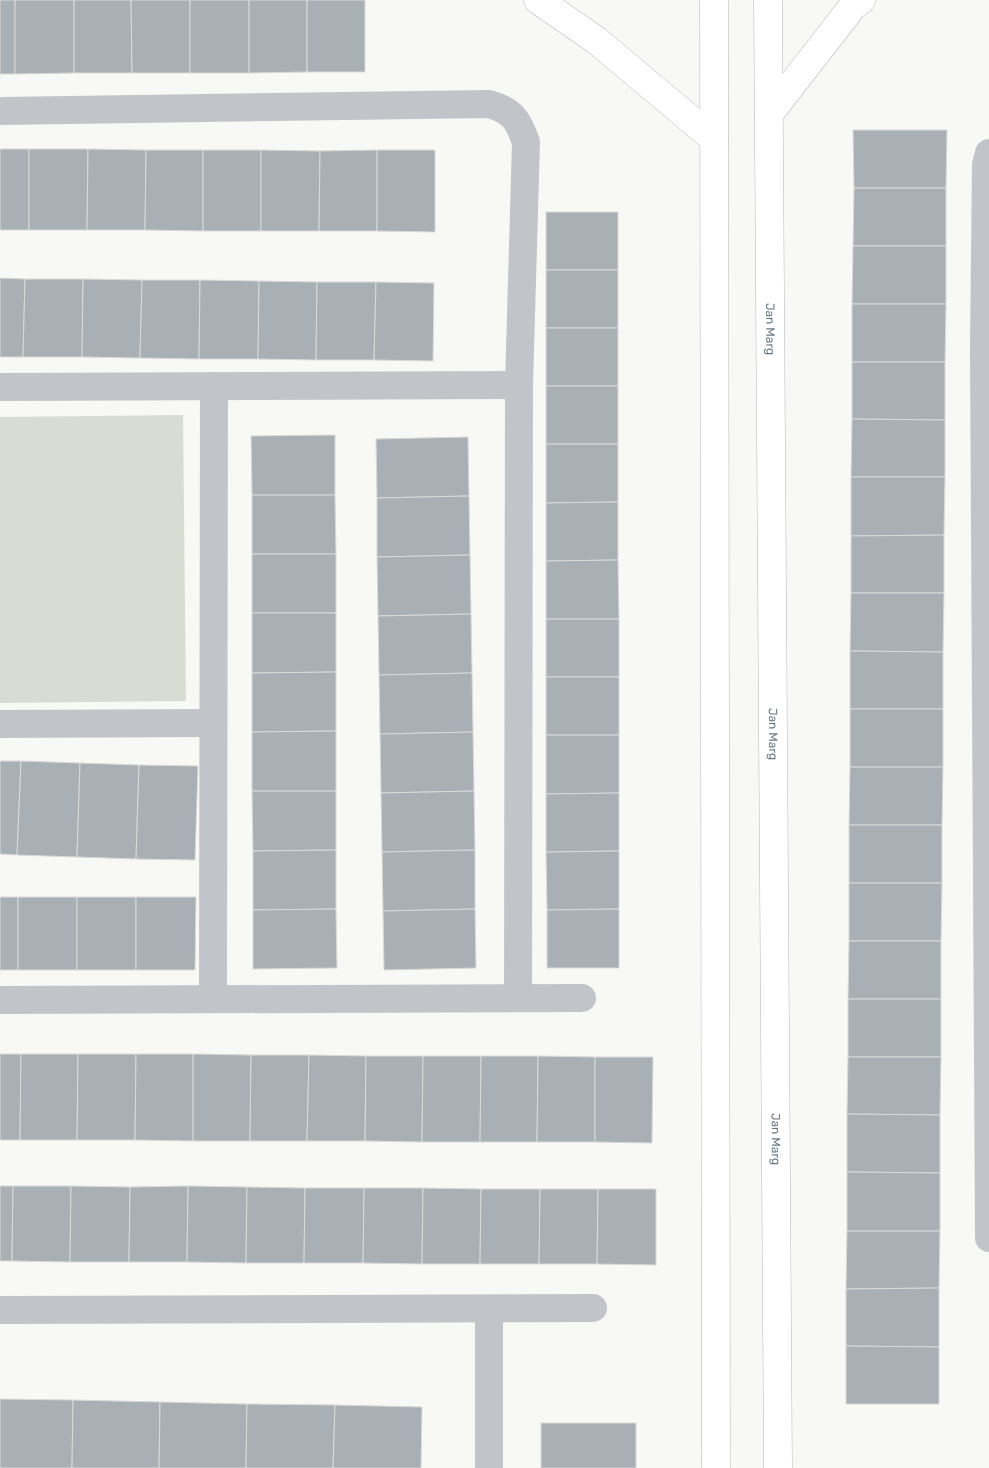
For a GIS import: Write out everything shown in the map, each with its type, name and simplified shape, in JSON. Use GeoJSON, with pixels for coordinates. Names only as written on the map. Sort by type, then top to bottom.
{"type":"FeatureCollection","features":[{"type":"Feature","properties":{"kind":"main road"},"geometry":{"type":"LineString","coordinates":[[538,0],[596,40],[714,139]]}},
{"type":"Feature","properties":{"kind":"main road"},"geometry":{"type":"LineString","coordinates":[[714,0],[716,1468]]}},
{"type":"Feature","properties":{"kind":"main road","name":"Jan Marg"},"geometry":{"type":"LineString","coordinates":[[768,0],[778,1468]]}},
{"type":"Feature","properties":{"kind":"main road"},"geometry":{"type":"LineString","coordinates":[[769,114],[853,6],[861,0]]}},
{"type":"Feature","properties":{"kind":"street"},"geometry":{"type":"LineString","coordinates":[[0,111],[489,104],[500,108],[518,121],[526,142],[519,385],[518,998]]}},
{"type":"Feature","properties":{"kind":"street"},"geometry":{"type":"LineString","coordinates":[[989,153],[986,165],[989,1238]]}},
{"type":"Feature","properties":{"kind":"street"},"geometry":{"type":"LineString","coordinates":[[0,387],[519,385]]}},
{"type":"Feature","properties":{"kind":"street"},"geometry":{"type":"LineString","coordinates":[[212,999],[214,386]]}},
{"type":"Feature","properties":{"kind":"street"},"geometry":{"type":"LineString","coordinates":[[0,724],[213,723]]}},
{"type":"Feature","properties":{"kind":"street"},"geometry":{"type":"LineString","coordinates":[[0,1000],[582,998]]}},
{"type":"Feature","properties":{"kind":"street"},"geometry":{"type":"LineString","coordinates":[[0,1310],[593,1308]]}},
{"type":"Feature","properties":{"kind":"street"},"geometry":{"type":"LineString","coordinates":[[489,1309],[489,1468]]}},
{"type":"Feature","properties":{"kind":"shaded area"},"geometry":{"type":"Polygon","coordinates":[[[183,415],[186,701],[0,703],[0,417],[183,415]]]}},
{"type":"Feature","properties":{"kind":"building"},"geometry":{"type":"Polygon","coordinates":[[[0,0],[15,0],[15,74],[0,74],[0,0]]]}},
{"type":"Feature","properties":{"kind":"building"},"geometry":{"type":"Polygon","coordinates":[[[15,0],[74,0],[74,73],[15,74],[15,0]]]}},
{"type":"Feature","properties":{"kind":"building"},"geometry":{"type":"Polygon","coordinates":[[[74,0],[131,0],[132,73],[74,73],[74,0]]]}},
{"type":"Feature","properties":{"kind":"building"},"geometry":{"type":"Polygon","coordinates":[[[131,0],[190,0],[190,73],[132,73],[131,0]]]}},
{"type":"Feature","properties":{"kind":"building"},"geometry":{"type":"Polygon","coordinates":[[[190,0],[249,0],[249,73],[190,73],[190,0]]]}},
{"type":"Feature","properties":{"kind":"building"},"geometry":{"type":"Polygon","coordinates":[[[249,0],[307,0],[307,72],[249,73],[249,0]]]}},
{"type":"Feature","properties":{"kind":"building"},"geometry":{"type":"Polygon","coordinates":[[[307,0],[365,0],[365,72],[307,72],[307,0]]]}},
{"type":"Feature","properties":{"kind":"building"},"geometry":{"type":"Polygon","coordinates":[[[853,130],[947,130],[946,188],[854,188],[853,130]]]}},
{"type":"Feature","properties":{"kind":"building"},"geometry":{"type":"Polygon","coordinates":[[[0,149],[29,149],[29,230],[0,230],[0,149]]]}},
{"type":"Feature","properties":{"kind":"building"},"geometry":{"type":"Polygon","coordinates":[[[29,149],[88,149],[87,230],[29,230],[29,149]]]}},
{"type":"Feature","properties":{"kind":"building"},"geometry":{"type":"Polygon","coordinates":[[[88,149],[146,150],[145,230],[87,230],[88,149]]]}},
{"type":"Feature","properties":{"kind":"building"},"geometry":{"type":"Polygon","coordinates":[[[146,150],[203,150],[203,231],[145,230],[146,150]]]}},
{"type":"Feature","properties":{"kind":"building"},"geometry":{"type":"Polygon","coordinates":[[[203,150],[261,150],[261,231],[203,231],[203,150]]]}},
{"type":"Feature","properties":{"kind":"building"},"geometry":{"type":"Polygon","coordinates":[[[261,150],[320,151],[319,231],[261,231],[261,150]]]}},
{"type":"Feature","properties":{"kind":"building"},"geometry":{"type":"Polygon","coordinates":[[[377,150],[377,231],[319,231],[320,151],[377,150]]]}},
{"type":"Feature","properties":{"kind":"building"},"geometry":{"type":"Polygon","coordinates":[[[377,150],[435,150],[435,232],[377,231],[377,150]]]}},
{"type":"Feature","properties":{"kind":"building"},"geometry":{"type":"Polygon","coordinates":[[[854,188],[946,188],[946,246],[853,246],[854,188]]]}},
{"type":"Feature","properties":{"kind":"building"},"geometry":{"type":"Polygon","coordinates":[[[546,212],[618,212],[618,270],[546,270],[546,212]]]}},
{"type":"Feature","properties":{"kind":"building"},"geometry":{"type":"Polygon","coordinates":[[[853,246],[946,246],[946,304],[852,304],[853,246]]]}},
{"type":"Feature","properties":{"kind":"building"},"geometry":{"type":"Polygon","coordinates":[[[546,270],[618,270],[618,328],[546,328],[546,270]]]}},
{"type":"Feature","properties":{"kind":"building"},"geometry":{"type":"Polygon","coordinates":[[[0,278],[25,279],[23,357],[0,357],[0,278]]]}},
{"type":"Feature","properties":{"kind":"building"},"geometry":{"type":"Polygon","coordinates":[[[25,279],[83,279],[82,357],[23,357],[25,279]]]}},
{"type":"Feature","properties":{"kind":"building"},"geometry":{"type":"Polygon","coordinates":[[[83,279],[142,280],[140,358],[82,357],[83,279]]]}},
{"type":"Feature","properties":{"kind":"building"},"geometry":{"type":"Polygon","coordinates":[[[142,280],[200,280],[199,359],[140,358],[142,280]]]}},
{"type":"Feature","properties":{"kind":"building"},"geometry":{"type":"Polygon","coordinates":[[[200,280],[259,281],[258,359],[199,359],[200,280]]]}},
{"type":"Feature","properties":{"kind":"building"},"geometry":{"type":"Polygon","coordinates":[[[259,281],[317,282],[316,360],[258,359],[259,281]]]}},
{"type":"Feature","properties":{"kind":"building"},"geometry":{"type":"Polygon","coordinates":[[[317,282],[376,282],[374,360],[316,360],[317,282]]]}},
{"type":"Feature","properties":{"kind":"building"},"geometry":{"type":"Polygon","coordinates":[[[376,282],[434,283],[433,361],[374,360],[376,282]]]}},
{"type":"Feature","properties":{"kind":"building"},"geometry":{"type":"Polygon","coordinates":[[[852,304],[946,304],[945,362],[852,362],[852,304]]]}},
{"type":"Feature","properties":{"kind":"building"},"geometry":{"type":"Polygon","coordinates":[[[546,328],[618,328],[618,386],[546,386],[546,328]]]}},
{"type":"Feature","properties":{"kind":"building"},"geometry":{"type":"Polygon","coordinates":[[[852,362],[945,362],[945,420],[852,419],[852,362]]]}},
{"type":"Feature","properties":{"kind":"building"},"geometry":{"type":"Polygon","coordinates":[[[546,386],[618,386],[618,444],[546,444],[546,386]]]}},
{"type":"Feature","properties":{"kind":"building"},"geometry":{"type":"Polygon","coordinates":[[[852,419],[945,420],[945,477],[851,477],[852,419]]]}},
{"type":"Feature","properties":{"kind":"building"},"geometry":{"type":"Polygon","coordinates":[[[335,435],[335,495],[252,495],[251,436],[335,435]]]}},
{"type":"Feature","properties":{"kind":"building"},"geometry":{"type":"Polygon","coordinates":[[[468,437],[469,496],[377,498],[376,439],[468,437]]]}},
{"type":"Feature","properties":{"kind":"building"},"geometry":{"type":"Polygon","coordinates":[[[546,444],[618,444],[618,502],[546,503],[546,444]]]}},
{"type":"Feature","properties":{"kind":"building"},"geometry":{"type":"Polygon","coordinates":[[[851,477],[945,477],[944,535],[851,536],[851,477]]]}},
{"type":"Feature","properties":{"kind":"building"},"geometry":{"type":"Polygon","coordinates":[[[252,495],[335,495],[336,554],[252,554],[252,495]]]}},
{"type":"Feature","properties":{"kind":"building"},"geometry":{"type":"Polygon","coordinates":[[[469,496],[470,555],[377,557],[377,498],[469,496]]]}},
{"type":"Feature","properties":{"kind":"building"},"geometry":{"type":"Polygon","coordinates":[[[618,502],[618,560],[546,561],[546,503],[618,502]]]}},
{"type":"Feature","properties":{"kind":"building"},"geometry":{"type":"Polygon","coordinates":[[[944,535],[944,593],[851,593],[851,536],[944,535]]]}},
{"type":"Feature","properties":{"kind":"building"},"geometry":{"type":"Polygon","coordinates":[[[252,554],[336,554],[336,613],[252,613],[252,554]]]}},
{"type":"Feature","properties":{"kind":"building"},"geometry":{"type":"Polygon","coordinates":[[[470,555],[471,614],[378,616],[377,557],[470,555]]]}},
{"type":"Feature","properties":{"kind":"building"},"geometry":{"type":"Polygon","coordinates":[[[618,560],[619,619],[546,619],[546,561],[618,560]]]}},
{"type":"Feature","properties":{"kind":"building"},"geometry":{"type":"Polygon","coordinates":[[[851,593],[944,593],[943,652],[850,651],[851,593]]]}},
{"type":"Feature","properties":{"kind":"building"},"geometry":{"type":"Polygon","coordinates":[[[252,613],[336,613],[336,672],[252,673],[252,613]]]}},
{"type":"Feature","properties":{"kind":"building"},"geometry":{"type":"Polygon","coordinates":[[[471,614],[472,673],[379,675],[378,616],[471,614]]]}},
{"type":"Feature","properties":{"kind":"building"},"geometry":{"type":"Polygon","coordinates":[[[546,619],[619,619],[619,677],[546,677],[546,619]]]}},
{"type":"Feature","properties":{"kind":"building"},"geometry":{"type":"Polygon","coordinates":[[[850,651],[943,652],[943,709],[850,709],[850,651]]]}},
{"type":"Feature","properties":{"kind":"building"},"geometry":{"type":"Polygon","coordinates":[[[336,672],[336,731],[252,732],[252,673],[336,672]]]}},
{"type":"Feature","properties":{"kind":"building"},"geometry":{"type":"Polygon","coordinates":[[[472,673],[473,732],[380,734],[379,675],[472,673]]]}},
{"type":"Feature","properties":{"kind":"building"},"geometry":{"type":"Polygon","coordinates":[[[546,677],[619,677],[619,735],[546,735],[546,677]]]}},
{"type":"Feature","properties":{"kind":"building"},"geometry":{"type":"Polygon","coordinates":[[[850,709],[943,709],[943,767],[850,767],[850,709]]]}},
{"type":"Feature","properties":{"kind":"building"},"geometry":{"type":"Polygon","coordinates":[[[336,731],[336,791],[252,791],[252,732],[336,731]]]}},
{"type":"Feature","properties":{"kind":"building"},"geometry":{"type":"Polygon","coordinates":[[[473,732],[474,791],[381,793],[380,734],[473,732]]]}},
{"type":"Feature","properties":{"kind":"building"},"geometry":{"type":"Polygon","coordinates":[[[546,735],[619,735],[619,793],[546,794],[546,735]]]}},
{"type":"Feature","properties":{"kind":"building"},"geometry":{"type":"Polygon","coordinates":[[[0,761],[21,761],[17,855],[0,854],[0,761]]]}},
{"type":"Feature","properties":{"kind":"building"},"geometry":{"type":"Polygon","coordinates":[[[21,761],[80,763],[77,857],[17,855],[21,761]]]}},
{"type":"Feature","properties":{"kind":"building"},"geometry":{"type":"Polygon","coordinates":[[[80,763],[139,765],[136,859],[77,857],[80,763]]]}},
{"type":"Feature","properties":{"kind":"building"},"geometry":{"type":"Polygon","coordinates":[[[139,765],[198,766],[195,860],[136,859],[139,765]]]}},
{"type":"Feature","properties":{"kind":"building"},"geometry":{"type":"Polygon","coordinates":[[[850,767],[943,767],[942,825],[849,825],[850,767]]]}},
{"type":"Feature","properties":{"kind":"building"},"geometry":{"type":"Polygon","coordinates":[[[252,791],[336,791],[336,850],[253,851],[252,791]]]}},
{"type":"Feature","properties":{"kind":"building"},"geometry":{"type":"Polygon","coordinates":[[[474,791],[475,850],[382,852],[381,793],[474,791]]]}},
{"type":"Feature","properties":{"kind":"building"},"geometry":{"type":"Polygon","coordinates":[[[619,793],[619,851],[546,852],[546,794],[619,793]]]}},
{"type":"Feature","properties":{"kind":"building"},"geometry":{"type":"Polygon","coordinates":[[[849,825],[942,825],[942,883],[849,883],[849,825]]]}},
{"type":"Feature","properties":{"kind":"building"},"geometry":{"type":"Polygon","coordinates":[[[336,850],[336,909],[253,910],[253,851],[336,850]]]}},
{"type":"Feature","properties":{"kind":"building"},"geometry":{"type":"Polygon","coordinates":[[[475,850],[475,909],[383,911],[382,852],[475,850]]]}},
{"type":"Feature","properties":{"kind":"building"},"geometry":{"type":"Polygon","coordinates":[[[619,851],[619,909],[547,910],[546,852],[619,851]]]}},
{"type":"Feature","properties":{"kind":"building"},"geometry":{"type":"Polygon","coordinates":[[[849,883],[942,883],[941,941],[849,941],[849,883]]]}},
{"type":"Feature","properties":{"kind":"building"},"geometry":{"type":"Polygon","coordinates":[[[0,897],[18,897],[18,970],[0,970],[0,897]]]}},
{"type":"Feature","properties":{"kind":"building"},"geometry":{"type":"Polygon","coordinates":[[[18,897],[77,897],[77,970],[18,970],[18,897]]]}},
{"type":"Feature","properties":{"kind":"building"},"geometry":{"type":"Polygon","coordinates":[[[77,897],[136,897],[136,970],[77,970],[77,897]]]}},
{"type":"Feature","properties":{"kind":"building"},"geometry":{"type":"Polygon","coordinates":[[[136,897],[196,897],[195,970],[136,970],[136,897]]]}},
{"type":"Feature","properties":{"kind":"building"},"geometry":{"type":"Polygon","coordinates":[[[336,909],[337,968],[253,969],[253,910],[336,909]]]}},
{"type":"Feature","properties":{"kind":"building"},"geometry":{"type":"Polygon","coordinates":[[[475,909],[476,968],[384,970],[383,911],[475,909]]]}},
{"type":"Feature","properties":{"kind":"building"},"geometry":{"type":"Polygon","coordinates":[[[619,909],[619,968],[547,968],[547,910],[619,909]]]}},
{"type":"Feature","properties":{"kind":"building"},"geometry":{"type":"Polygon","coordinates":[[[849,941],[941,941],[941,999],[848,999],[849,941]]]}},
{"type":"Feature","properties":{"kind":"building"},"geometry":{"type":"Polygon","coordinates":[[[848,999],[941,999],[941,1057],[848,1057],[848,999]]]}},
{"type":"Feature","properties":{"kind":"building"},"geometry":{"type":"Polygon","coordinates":[[[0,1054],[21,1054],[20,1140],[0,1140],[0,1054]]]}},
{"type":"Feature","properties":{"kind":"building"},"geometry":{"type":"Polygon","coordinates":[[[21,1054],[78,1054],[77,1140],[20,1140],[21,1054]]]}},
{"type":"Feature","properties":{"kind":"building"},"geometry":{"type":"Polygon","coordinates":[[[78,1054],[136,1054],[135,1140],[77,1140],[78,1054]]]}},
{"type":"Feature","properties":{"kind":"building"},"geometry":{"type":"Polygon","coordinates":[[[136,1054],[193,1054],[193,1141],[135,1140],[136,1054]]]}},
{"type":"Feature","properties":{"kind":"building"},"geometry":{"type":"Polygon","coordinates":[[[193,1054],[251,1055],[250,1141],[193,1141],[193,1054]]]}},
{"type":"Feature","properties":{"kind":"building"},"geometry":{"type":"Polygon","coordinates":[[[251,1055],[309,1055],[307,1141],[250,1141],[251,1055]]]}},
{"type":"Feature","properties":{"kind":"building"},"geometry":{"type":"Polygon","coordinates":[[[309,1055],[366,1056],[365,1141],[307,1141],[309,1055]]]}},
{"type":"Feature","properties":{"kind":"building"},"geometry":{"type":"Polygon","coordinates":[[[366,1056],[423,1056],[422,1142],[365,1141],[366,1056]]]}},
{"type":"Feature","properties":{"kind":"building"},"geometry":{"type":"Polygon","coordinates":[[[423,1056],[481,1056],[480,1142],[422,1142],[423,1056]]]}},
{"type":"Feature","properties":{"kind":"building"},"geometry":{"type":"Polygon","coordinates":[[[481,1056],[538,1056],[537,1142],[480,1142],[481,1056]]]}},
{"type":"Feature","properties":{"kind":"building"},"geometry":{"type":"Polygon","coordinates":[[[538,1056],[595,1057],[595,1142],[537,1142],[538,1056]]]}},
{"type":"Feature","properties":{"kind":"building"},"geometry":{"type":"Polygon","coordinates":[[[595,1057],[653,1057],[652,1143],[595,1142],[595,1057]]]}},
{"type":"Feature","properties":{"kind":"building"},"geometry":{"type":"Polygon","coordinates":[[[848,1057],[941,1057],[940,1115],[847,1114],[848,1057]]]}},
{"type":"Feature","properties":{"kind":"building"},"geometry":{"type":"Polygon","coordinates":[[[847,1114],[940,1115],[940,1173],[847,1172],[847,1114]]]}},
{"type":"Feature","properties":{"kind":"building"},"geometry":{"type":"Polygon","coordinates":[[[847,1172],[940,1173],[940,1231],[847,1231],[847,1172]]]}},
{"type":"Feature","properties":{"kind":"building"},"geometry":{"type":"Polygon","coordinates":[[[0,1186],[13,1186],[12,1261],[0,1261],[0,1186]]]}},
{"type":"Feature","properties":{"kind":"building"},"geometry":{"type":"Polygon","coordinates":[[[13,1186],[71,1186],[70,1262],[12,1261],[13,1186]]]}},
{"type":"Feature","properties":{"kind":"building"},"geometry":{"type":"Polygon","coordinates":[[[71,1186],[130,1187],[129,1262],[70,1262],[71,1186]]]}},
{"type":"Feature","properties":{"kind":"building"},"geometry":{"type":"Polygon","coordinates":[[[188,1186],[187,1262],[129,1262],[130,1187],[188,1186]]]}},
{"type":"Feature","properties":{"kind":"building"},"geometry":{"type":"Polygon","coordinates":[[[188,1186],[247,1187],[246,1263],[187,1262],[188,1186]]]}},
{"type":"Feature","properties":{"kind":"building"},"geometry":{"type":"Polygon","coordinates":[[[247,1187],[305,1188],[304,1263],[246,1263],[247,1187]]]}},
{"type":"Feature","properties":{"kind":"building"},"geometry":{"type":"Polygon","coordinates":[[[305,1188],[364,1188],[363,1263],[304,1263],[305,1188]]]}},
{"type":"Feature","properties":{"kind":"building"},"geometry":{"type":"Polygon","coordinates":[[[364,1188],[423,1188],[422,1264],[363,1263],[364,1188]]]}},
{"type":"Feature","properties":{"kind":"building"},"geometry":{"type":"Polygon","coordinates":[[[423,1188],[481,1189],[480,1264],[422,1264],[423,1188]]]}},
{"type":"Feature","properties":{"kind":"building"},"geometry":{"type":"Polygon","coordinates":[[[481,1189],[540,1189],[539,1264],[480,1264],[481,1189]]]}},
{"type":"Feature","properties":{"kind":"building"},"geometry":{"type":"Polygon","coordinates":[[[540,1189],[598,1189],[597,1264],[539,1264],[540,1189]]]}},
{"type":"Feature","properties":{"kind":"building"},"geometry":{"type":"Polygon","coordinates":[[[598,1189],[656,1189],[656,1265],[597,1264],[598,1189]]]}},
{"type":"Feature","properties":{"kind":"building"},"geometry":{"type":"Polygon","coordinates":[[[847,1231],[940,1231],[939,1288],[846,1289],[847,1231]]]}},
{"type":"Feature","properties":{"kind":"building"},"geometry":{"type":"Polygon","coordinates":[[[939,1288],[939,1347],[846,1346],[846,1289],[939,1288]]]}},
{"type":"Feature","properties":{"kind":"building"},"geometry":{"type":"Polygon","coordinates":[[[846,1346],[939,1347],[939,1404],[846,1404],[846,1346]]]}},
{"type":"Feature","properties":{"kind":"building"},"geometry":{"type":"Polygon","coordinates":[[[0,1399],[73,1400],[72,1468],[0,1468],[0,1399]]]}},
{"type":"Feature","properties":{"kind":"building"},"geometry":{"type":"Polygon","coordinates":[[[73,1400],[160,1402],[159,1468],[72,1468],[73,1400]]]}},
{"type":"Feature","properties":{"kind":"building"},"geometry":{"type":"Polygon","coordinates":[[[160,1402],[247,1404],[246,1468],[159,1468],[160,1402]]]}},
{"type":"Feature","properties":{"kind":"building"},"geometry":{"type":"Polygon","coordinates":[[[247,1404],[335,1405],[333,1468],[246,1468],[247,1404]]]}},
{"type":"Feature","properties":{"kind":"building"},"geometry":{"type":"Polygon","coordinates":[[[335,1405],[422,1407],[421,1468],[333,1468],[335,1405]]]}},
{"type":"Feature","properties":{"kind":"building"},"geometry":{"type":"Polygon","coordinates":[[[541,1423],[636,1423],[636,1468],[541,1468],[541,1423]]]}}]}
